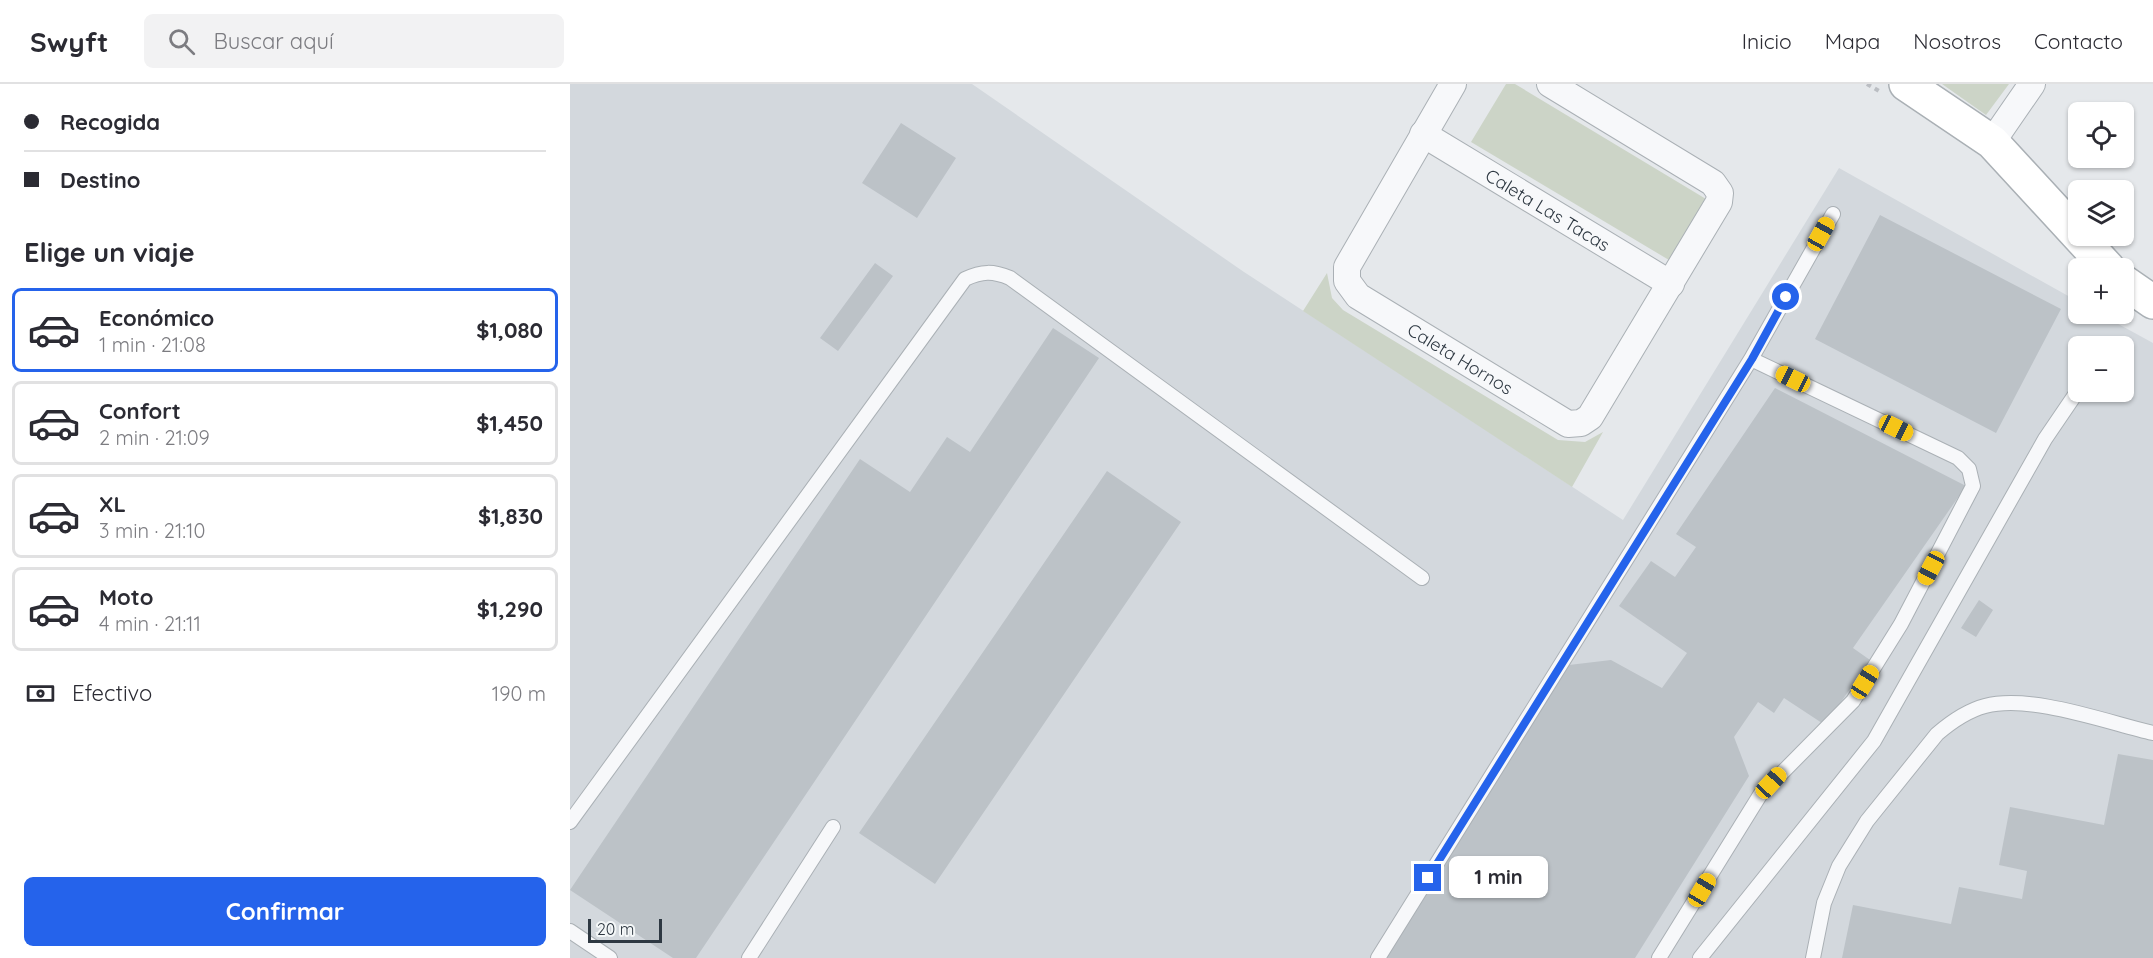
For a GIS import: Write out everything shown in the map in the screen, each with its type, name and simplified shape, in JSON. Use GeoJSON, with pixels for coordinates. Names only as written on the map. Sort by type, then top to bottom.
{"type":"FeatureCollection","features":[{"type":"Feature","properties":{"kind":"street","name":"Caleta Hornos"},"geometry":{"type":"LineString","coordinates":[[1452,84],[1347,267],[1347,281],[1351,289],[1568,424],[1581,423],[1590,417],[1719,202],[1718,188],[1550,84]]}},
{"type":"Feature","properties":{"kind":"street"},"geometry":{"type":"LineString","coordinates":[[1906,84],[1992,142],[2099,258]]}},
{"type":"Feature","properties":{"kind":"street"},"geometry":{"type":"LineString","coordinates":[[1992,142],[2032,84]]}},
{"type":"Feature","properties":{"kind":"street","name":"Caleta Las Tacas"},"geometry":{"type":"LineString","coordinates":[[1423,134],[1671,284]]}},
{"type":"Feature","properties":{"kind":"lane"},"geometry":{"type":"LineString","coordinates":[[1378,958],[1752,359],[1833,214]]}},
{"type":"Feature","properties":{"kind":"lane"},"geometry":{"type":"LineString","coordinates":[[570,822],[965,279],[979,273],[994,272],[1010,278],[1422,578]]}},
{"type":"Feature","properties":{"kind":"lane"},"geometry":{"type":"LineString","coordinates":[[1659,958],[1760,795],[1853,701],[1901,624],[1973,486],[1969,469],[1958,458],[1752,359]]}},
{"type":"Feature","properties":{"kind":"lane"},"geometry":{"type":"LineString","coordinates":[[1700,958],[1874,741],[2039,449],[2070,402]]}},
{"type":"Feature","properties":{"kind":"lane"},"geometry":{"type":"LineString","coordinates":[[1813,958],[1824,903],[1852,843],[1937,734],[1951,722],[1985,706],[2023,703],[2153,733]]}},
{"type":"Feature","properties":{"kind":"lane"},"geometry":{"type":"LineString","coordinates":[[749,958],[833,827]]}},
{"type":"Feature","properties":{"kind":"lane"},"geometry":{"type":"LineString","coordinates":[[570,931],[610,958]]}},
{"type":"Feature","properties":{"kind":"shaded area"},"geometry":{"type":"Polygon","coordinates":[[[570,84],[972,84],[1244,272],[1623,520],[1839,168],[2068,296],[2068,324],[2118,324],[2153,343],[2153,958],[570,958],[570,84]]]}},
{"type":"Feature","properties":{"kind":"shaded area"},"geometry":{"type":"Polygon","coordinates":[[[1506,84],[1515,84],[1706,199],[1669,260],[1471,142],[1506,84]]]}},
{"type":"Feature","properties":{"kind":"shaded area"},"geometry":{"type":"Polygon","coordinates":[[[1942,84],[2009,84],[1986,115],[1942,84]]]}},
{"type":"Feature","properties":{"kind":"shaded area"},"geometry":{"type":"Polygon","coordinates":[[[1327,273],[1332,298],[1343,310],[1558,440],[1585,442],[1603,432],[1572,487],[1303,311],[1327,273]]]}},
{"type":"Feature","properties":{"kind":"building"},"geometry":{"type":"Polygon","coordinates":[[[901,123],[956,158],[917,218],[862,183],[901,123]]]}},
{"type":"Feature","properties":{"kind":"building"},"geometry":{"type":"Polygon","coordinates":[[[1880,215],[2061,309],[1996,433],[1815,339],[1880,215]]]}},
{"type":"Feature","properties":{"kind":"building"},"geometry":{"type":"Polygon","coordinates":[[[875,263],[893,276],[838,351],[820,338],[875,263]]]}},
{"type":"Feature","properties":{"kind":"building"},"geometry":{"type":"Polygon","coordinates":[[[1053,328],[1099,358],[696,958],[673,958],[570,890],[860,459],[910,492],[947,437],[970,452],[1053,328]]]}},
{"type":"Feature","properties":{"kind":"building"},"geometry":{"type":"Polygon","coordinates":[[[1775,388],[1966,486],[1853,648],[1870,660],[1825,725],[1784,698],[1774,713],[1758,702],[1734,737],[1749,776],[1635,958],[1385,958],[1569,665],[1611,660],[1662,688],[1687,653],[1619,606],[1651,561],[1675,577],[1696,547],[1676,534],[1775,388]]]}},
{"type":"Feature","properties":{"kind":"building"},"geometry":{"type":"Polygon","coordinates":[[[1107,471],[1181,522],[935,884],[859,833],[1107,471]]]}},
{"type":"Feature","properties":{"kind":"building"},"geometry":{"type":"Polygon","coordinates":[[[1979,600],[1993,610],[1976,637],[1961,628],[1979,600]]]}},
{"type":"Feature","properties":{"kind":"building"},"geometry":{"type":"Polygon","coordinates":[[[2118,754],[2153,760],[2153,958],[1842,958],[1853,905],[1951,924],[1959,887],[2022,899],[2027,871],[1999,865],[2010,807],[2104,825],[2118,754]]]}},
{"type":"Feature","properties":{"kind":"route"},"geometry":{"type":"LineString","coordinates":[[1428,878],[1752,359],[1786,297]]}}]}
